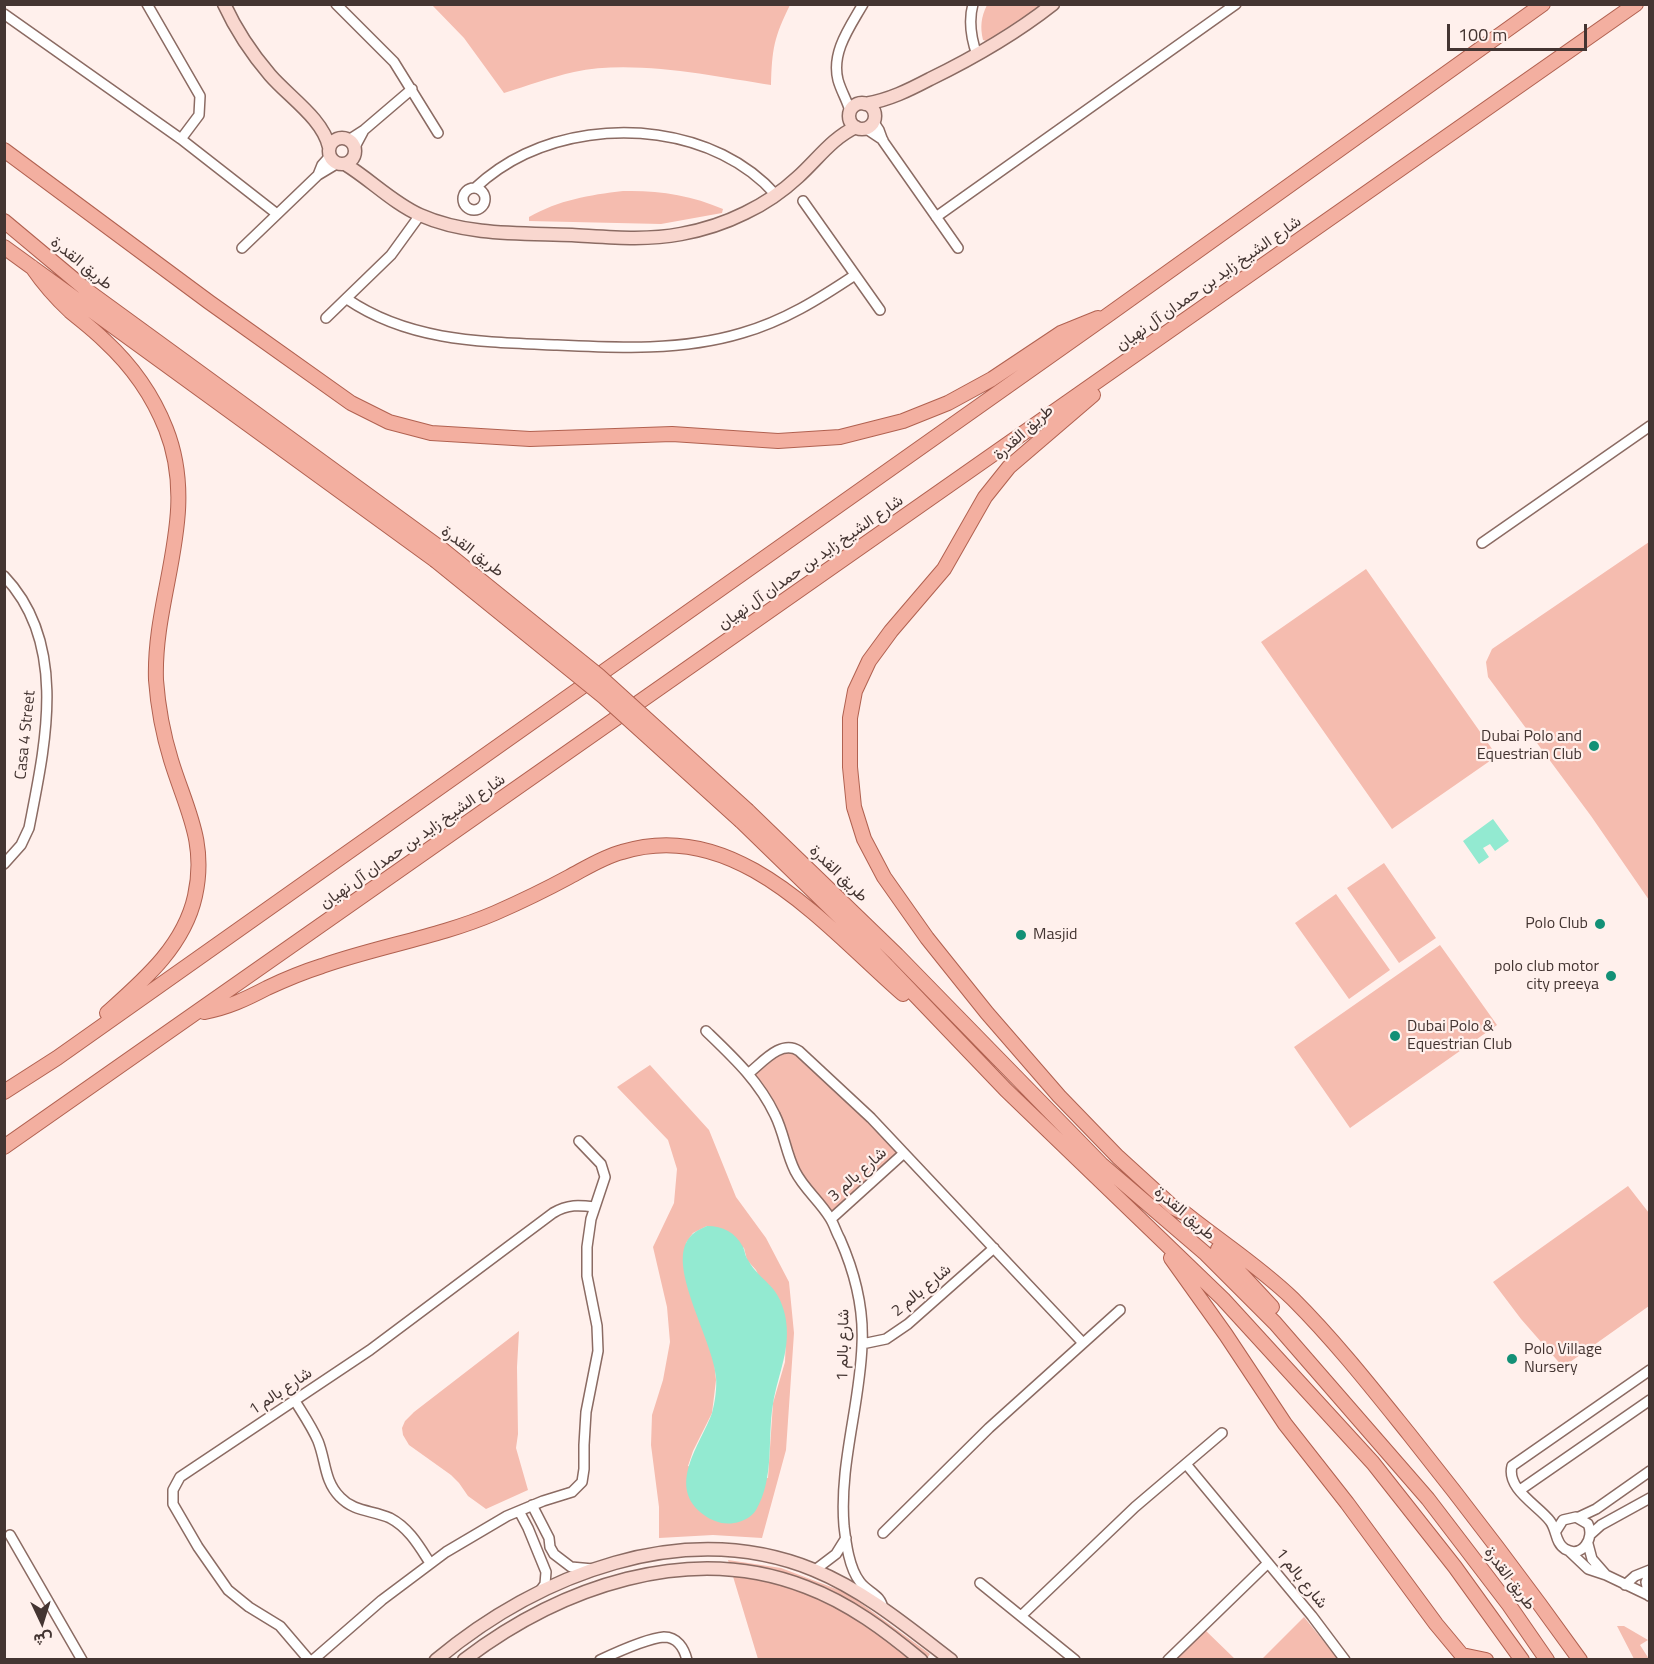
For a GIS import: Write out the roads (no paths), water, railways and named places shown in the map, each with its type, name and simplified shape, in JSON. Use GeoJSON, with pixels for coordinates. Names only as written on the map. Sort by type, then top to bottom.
{"type":"FeatureCollection","features":[{"type":"Feature","properties":{"kind":"main road","name":"شارع الشيخ زايد بن حمدان آل نهيان"},"geometry":{"type":"LineString","coordinates":[[4,1092],[57,1058],[1108,315],[1543,4]]}},
{"type":"Feature","properties":{"kind":"main road","name":"شارع الشيخ زايد بن حمدان آل نهيان"},"geometry":{"type":"LineString","coordinates":[[4,1147],[1636,4]]}},
{"type":"Feature","properties":{"kind":"main road"},"geometry":{"type":"LineString","coordinates":[[4,150],[190,289],[351,403],[389,422],[431,433],[530,439],[672,434],[778,441],[840,437],[882,428],[948,403],[992,379],[1061,333],[1084,322],[1108,315]]}},
{"type":"Feature","properties":{"kind":"main road","name":"طريق القدرة"},"geometry":{"type":"LineString","coordinates":[[4,221],[89,292],[439,555],[745,816],[897,955],[1095,1157],[1237,1283],[1315,1367],[1428,1499],[1547,1659]]}},
{"type":"Feature","properties":{"kind":"main road","name":"طريق القدرة"},"geometry":{"type":"LineString","coordinates":[[4,247],[439,555]]}},
{"type":"Feature","properties":{"kind":"main road"},"geometry":{"type":"LineString","coordinates":[[32,267],[62,303],[105,340],[129,367],[150,398],[167,431],[175,467],[178,523],[174,555],[159,624],[156,681],[165,739],[193,820],[199,854],[198,882],[192,909],[165,957],[140,985],[57,1058]]}},
{"type":"Feature","properties":{"kind":"main road","name":"طريق القدرة"},"geometry":{"type":"LineString","coordinates":[[1117,369],[1091,397],[1035,442],[1009,467],[985,497],[953,555],[939,575],[876,649],[855,691],[849,730],[854,807],[864,839],[884,877],[927,938],[1014,1046],[1118,1157],[1174,1208],[1186,1214],[1268,1277],[1321,1330],[1368,1383],[1476,1519],[1580,1659]]}},
{"type":"Feature","properties":{"kind":"main road","name":"طريق القدرة"},"geometry":{"type":"LineString","coordinates":[[745,816],[1006,1090],[1223,1299],[1372,1463],[1413,1513],[1522,1659]]}},
{"type":"Feature","properties":{"kind":"main road"},"geometry":{"type":"LineString","coordinates":[[198,1012],[238,1003],[289,979],[336,961],[421,939],[467,924],[518,903],[620,852],[646,846],[666,845],[699,849],[731,860],[782,887],[812,910],[911,1001],[947,1028]]}},
{"type":"Feature","properties":{"kind":"main road"},"geometry":{"type":"LineString","coordinates":[[1174,1208],[1243,1274],[1296,1335],[1315,1367]]}},
{"type":"Feature","properties":{"kind":"main road","name":"طريق القدرة"},"geometry":{"type":"LineString","coordinates":[[1155,1234],[1286,1424],[1436,1624],[1464,1657]]}},
{"type":"Feature","properties":{"kind":"main road"},"geometry":{"type":"LineString","coordinates":[[1464,1657],[1486,1659]]}},
{"type":"Feature","properties":{"kind":"street"},"geometry":{"type":"LineString","coordinates":[[147,4],[200,96],[199,115],[181,139]]}},
{"type":"Feature","properties":{"kind":"street"},"geometry":{"type":"LineString","coordinates":[[224,4],[256,58],[270,75],[367,178],[383,192],[420,215],[443,224],[470,229],[646,238],[681,234],[714,226],[747,212],[776,195],[797,178],[861,116],[893,97],[977,55],[1053,4]]}},
{"type":"Feature","properties":{"kind":"street"},"geometry":{"type":"LineString","coordinates":[[336,4],[394,62],[438,133]]}},
{"type":"Feature","properties":{"kind":"street"},"geometry":{"type":"LineString","coordinates":[[863,4],[837,59],[838,78],[845,96],[883,141],[958,248]]}},
{"type":"Feature","properties":{"kind":"street"},"geometry":{"type":"LineString","coordinates":[[973,4],[971,28],[977,55]]}},
{"type":"Feature","properties":{"kind":"street"},"geometry":{"type":"LineString","coordinates":[[936,217],[1236,4]]}},
{"type":"Feature","properties":{"kind":"street"},"geometry":{"type":"LineString","coordinates":[[4,14],[181,139],[277,214]]}},
{"type":"Feature","properties":{"kind":"street"},"geometry":{"type":"LineString","coordinates":[[242,248],[318,175],[322,165],[343,151],[412,89]]}},
{"type":"Feature","properties":{"kind":"street"},"geometry":{"type":"LineString","coordinates":[[475,188],[507,164],[543,147],[582,137],[628,134],[678,139],[717,152],[753,174],[776,195]]}},
{"type":"Feature","properties":{"kind":"street"},"geometry":{"type":"LineString","coordinates":[[803,201],[880,310]]}},
{"type":"Feature","properties":{"kind":"street"},"geometry":{"type":"LineString","coordinates":[[326,318],[391,255],[420,215]]}},
{"type":"Feature","properties":{"kind":"street"},"geometry":{"type":"LineString","coordinates":[[347,299],[364,311],[392,324],[449,338],[482,342],[645,348],[713,340],[771,323],[798,310],[855,275]]}},
{"type":"Feature","properties":{"kind":"street"},"geometry":{"type":"LineString","coordinates":[[1482,543],[1650,426]]}},
{"type":"Feature","properties":{"kind":"street","name":"Casa 4 Street"},"geometry":{"type":"LineString","coordinates":[[4,576],[22,599],[35,624],[44,649],[47,701],[29,828],[21,845],[4,864]]}},
{"type":"Feature","properties":{"kind":"street","name":"شارع بالم 1"},"geometry":{"type":"LineString","coordinates":[[706,1031],[749,1073],[776,1116],[794,1169],[831,1219],[855,1278],[861,1308],[862,1344],[856,1406],[845,1478],[846,1538],[858,1580],[877,1596],[883,1609]]}},
{"type":"Feature","properties":{"kind":"street"},"geometry":{"type":"LineString","coordinates":[[749,1073],[781,1048],[795,1048],[871,1118],[1083,1342]]}},
{"type":"Feature","properties":{"kind":"street","name":"شارع بالم 1"},"geometry":{"type":"LineString","coordinates":[[579,1141],[597,1159],[604,1171],[604,1184],[588,1233],[586,1261],[597,1326],[598,1351],[586,1412],[582,1482],[572,1492],[519,1511],[477,1533],[429,1563],[311,1659],[280,1626],[242,1602],[222,1583],[176,1511],[172,1497],[180,1477],[295,1401],[444,1296],[553,1213],[572,1205],[595,1207]]}},
{"type":"Feature","properties":{"kind":"street","name":"شارع بالم 3"},"geometry":{"type":"LineString","coordinates":[[831,1219],[904,1153]]}},
{"type":"Feature","properties":{"kind":"street","name":"شارع بالم 2"},"geometry":{"type":"LineString","coordinates":[[862,1344],[886,1339],[908,1324],[994,1248]]}},
{"type":"Feature","properties":{"kind":"street"},"geometry":{"type":"LineString","coordinates":[[883,1533],[989,1428],[1120,1310]]}},
{"type":"Feature","properties":{"kind":"street"},"geometry":{"type":"LineString","coordinates":[[1649,1596],[1588,1569],[1559,1543],[1556,1531],[1543,1513],[1530,1503],[1520,1490],[1511,1471],[1515,1463],[1650,1370]]}},
{"type":"Feature","properties":{"kind":"street"},"geometry":{"type":"LineString","coordinates":[[295,1401],[318,1441],[326,1474],[334,1490],[355,1508],[389,1518],[403,1527],[414,1538],[429,1563]]}},
{"type":"Feature","properties":{"kind":"street"},"geometry":{"type":"LineString","coordinates":[[1520,1490],[1650,1401]]}},
{"type":"Feature","properties":{"kind":"street"},"geometry":{"type":"LineString","coordinates":[[1021,1616],[1132,1510],[1222,1433]]}},
{"type":"Feature","properties":{"kind":"street","name":"شارع بالم 1"},"geometry":{"type":"LineString","coordinates":[[1186,1464],[1345,1659]]}},
{"type":"Feature","properties":{"kind":"street"},"geometry":{"type":"LineString","coordinates":[[1556,1531],[1563,1520],[1596,1509],[1650,1471]]}},
{"type":"Feature","properties":{"kind":"street"},"geometry":{"type":"LineString","coordinates":[[1569,1551],[1576,1551],[1601,1525],[1650,1498]]}},
{"type":"Feature","properties":{"kind":"street"},"geometry":{"type":"LineString","coordinates":[[532,1505],[549,1538],[552,1551],[571,1567],[595,1569]]}},
{"type":"Feature","properties":{"kind":"street"},"geometry":{"type":"LineString","coordinates":[[519,1511],[543,1563],[546,1580],[540,1591]]}},
{"type":"Feature","properties":{"kind":"street"},"geometry":{"type":"LineString","coordinates":[[1543,1513],[1574,1517],[1588,1524],[1592,1559],[1606,1575]]}},
{"type":"Feature","properties":{"kind":"street"},"geometry":{"type":"LineString","coordinates":[[10,1535],[82,1659]]}},
{"type":"Feature","properties":{"kind":"street"},"geometry":{"type":"LineString","coordinates":[[535,1545],[540,1538],[549,1538]]}},
{"type":"Feature","properties":{"kind":"street"},"geometry":{"type":"LineString","coordinates":[[815,1570],[836,1554],[846,1538]]}},
{"type":"Feature","properties":{"kind":"street"},"geometry":{"type":"LineString","coordinates":[[642,1575],[641,1567],[646,1563],[718,1550]]}},
{"type":"Feature","properties":{"kind":"street"},"geometry":{"type":"LineString","coordinates":[[436,1659],[495,1616],[540,1591],[595,1569],[655,1554],[718,1550],[769,1556],[815,1570],[883,1609],[951,1659]]}},
{"type":"Feature","properties":{"kind":"street"},"geometry":{"type":"LineString","coordinates":[[543,1563],[552,1564],[558,1557]]}},
{"type":"Feature","properties":{"kind":"street"},"geometry":{"type":"LineString","coordinates":[[1168,1659],[1268,1563]]}},
{"type":"Feature","properties":{"kind":"street"},"geometry":{"type":"LineString","coordinates":[[465,1659],[503,1633],[558,1603],[598,1587],[642,1575],[711,1568],[776,1577],[805,1586],[842,1604],[873,1623],[923,1659]]}},
{"type":"Feature","properties":{"kind":"street"},"geometry":{"type":"LineString","coordinates":[[1625,1585],[1635,1576],[1650,1572]]}},
{"type":"Feature","properties":{"kind":"street"},"geometry":{"type":"LineString","coordinates":[[1649,1596],[1646,1582],[1650,1572]]}},
{"type":"Feature","properties":{"kind":"street"},"geometry":{"type":"LineString","coordinates":[[980,1583],[1075,1659]]}},
{"type":"Feature","properties":{"kind":"street"},"geometry":{"type":"LineString","coordinates":[[600,1659],[664,1637],[678,1642],[687,1659]]}},
{"type":"Feature","properties":{"kind":"place","name":"Dubai Polo and Equestrian Club"},"geometry":{"type":"Point","coordinates":[1594,746]}},
{"type":"Feature","properties":{"kind":"place","name":"Polo Club"},"geometry":{"type":"Point","coordinates":[1600,924]}},
{"type":"Feature","properties":{"kind":"place","name":"Masjid"},"geometry":{"type":"Point","coordinates":[1021,935]}},
{"type":"Feature","properties":{"kind":"place","name":"polo club motor city preeya"},"geometry":{"type":"Point","coordinates":[1611,976]}},
{"type":"Feature","properties":{"kind":"place","name":"Dubai Polo & Equestrian Club"},"geometry":{"type":"Point","coordinates":[1395,1036]}},
{"type":"Feature","properties":{"kind":"place","name":"Polo Village Nursery"},"geometry":{"type":"Point","coordinates":[1512,1359]}}]}
